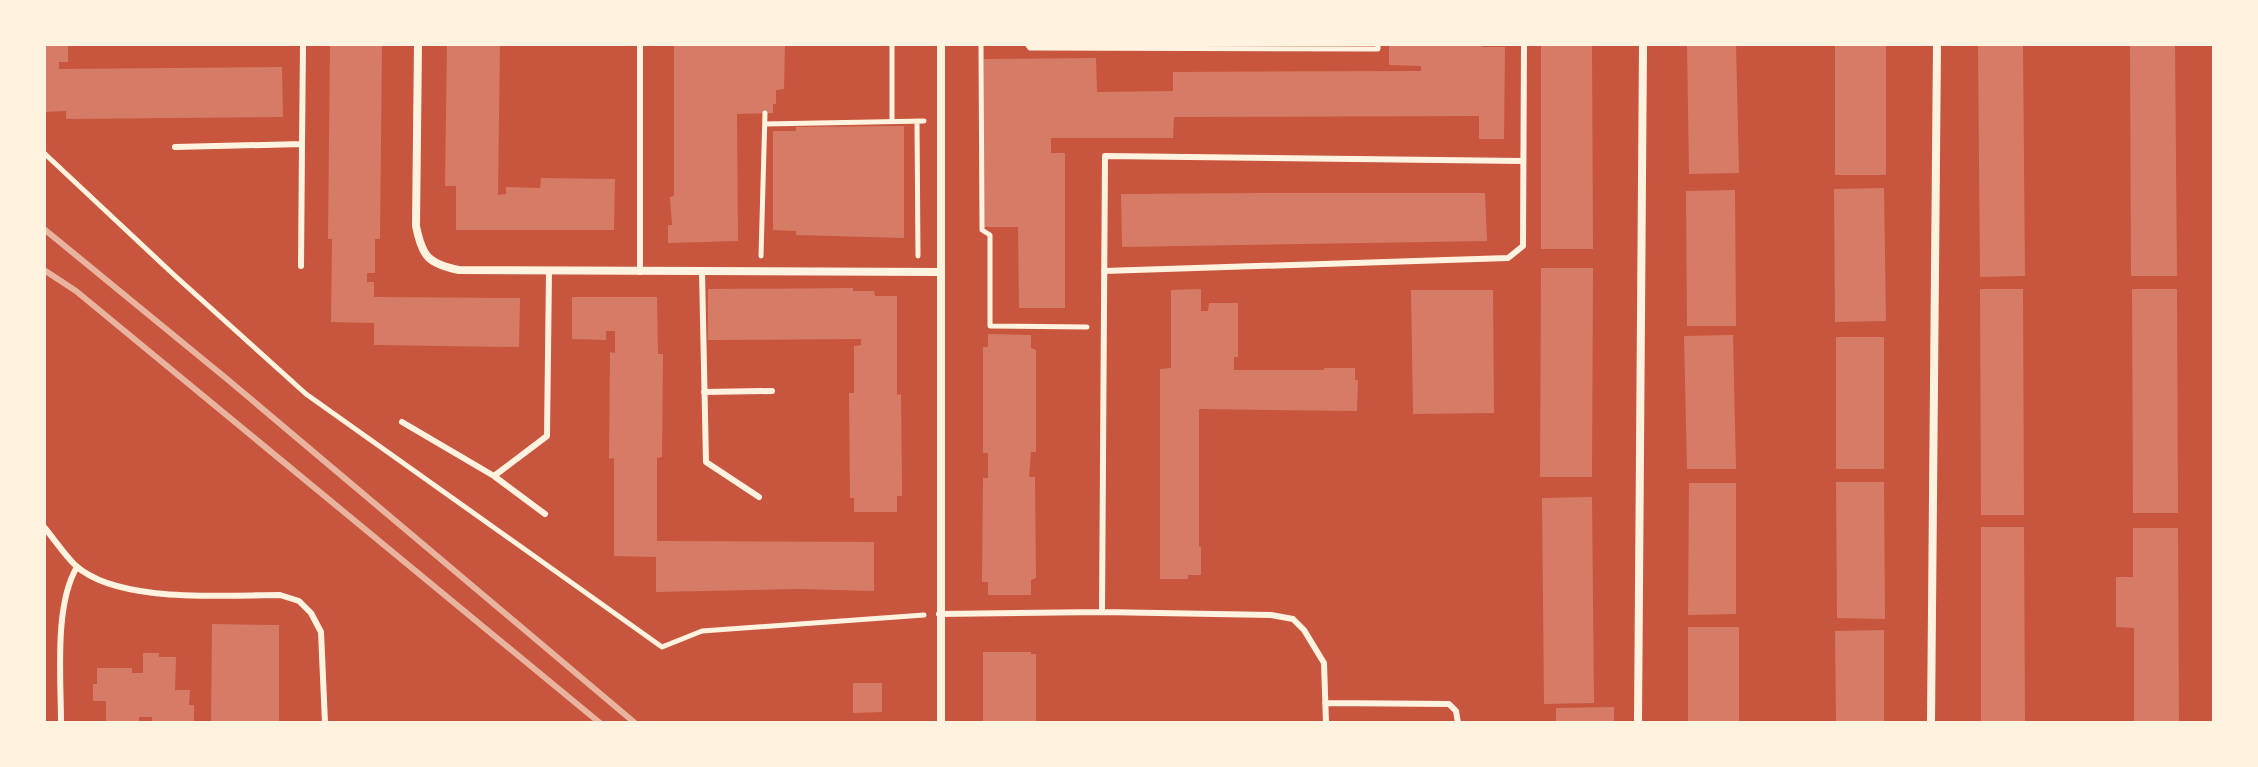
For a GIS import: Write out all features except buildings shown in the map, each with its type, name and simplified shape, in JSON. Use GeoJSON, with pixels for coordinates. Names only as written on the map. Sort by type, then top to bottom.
{"type":"FeatureCollection","features":[{"type":"Feature","properties":{"kind":"street"},"geometry":{"type":"LineString","coordinates":[[418,44],[416,226],[425,255],[439,266],[459,270],[940,272]]}},
{"type":"Feature","properties":{"kind":"street"},"geometry":{"type":"LineString","coordinates":[[941,44],[941,723]]}},
{"type":"Feature","properties":{"kind":"street"},"geometry":{"type":"LineString","coordinates":[[1638,723],[1643,44]]}},
{"type":"Feature","properties":{"kind":"street"},"geometry":{"type":"LineString","coordinates":[[1931,723],[1937,44]]}},
{"type":"Feature","properties":{"kind":"lane"},"geometry":{"type":"LineString","coordinates":[[301,266],[303,44]]}},
{"type":"Feature","properties":{"kind":"lane"},"geometry":{"type":"LineString","coordinates":[[640,44],[640,272]]}},
{"type":"Feature","properties":{"kind":"lane"},"geometry":{"type":"LineString","coordinates":[[1104,271],[1508,258],[1523,246],[1524,44]]}},
{"type":"Feature","properties":{"kind":"lane"},"geometry":{"type":"LineString","coordinates":[[175,147],[302,144]]}},
{"type":"Feature","properties":{"kind":"lane"},"geometry":{"type":"LineString","coordinates":[[1102,612],[1105,156],[1523,161]]}},
{"type":"Feature","properties":{"kind":"lane"},"geometry":{"type":"LineString","coordinates":[[494,476],[547,436],[549,271]]}},
{"type":"Feature","properties":{"kind":"lane"},"geometry":{"type":"LineString","coordinates":[[702,272],[706,462],[759,497]]}},
{"type":"Feature","properties":{"kind":"lane"},"geometry":{"type":"LineString","coordinates":[[704,392],[772,391]]}},
{"type":"Feature","properties":{"kind":"lane"},"geometry":{"type":"LineString","coordinates":[[402,422],[494,476],[545,514]]}},
{"type":"Feature","properties":{"kind":"lane"},"geometry":{"type":"LineString","coordinates":[[44,527],[77,567],[112,586],[158,593],[280,595],[299,601],[311,613],[321,632],[325,723]]}},
{"type":"Feature","properties":{"kind":"lane"},"geometry":{"type":"LineString","coordinates":[[61,723],[62,614],[69,580],[77,567]]}},
{"type":"Feature","properties":{"kind":"lane"},"geometry":{"type":"LineString","coordinates":[[939,614],[1102,612],[1271,615],[1293,619],[1304,630],[1324,663],[1326,723]]}},
{"type":"Feature","properties":{"kind":"lane"},"geometry":{"type":"LineString","coordinates":[[1325,703],[1449,704],[1456,711],[1458,723]]}},
{"type":"Feature","properties":{"kind":"path"},"geometry":{"type":"LineString","coordinates":[[892,44],[892,121]]}},
{"type":"Feature","properties":{"kind":"path"},"geometry":{"type":"LineString","coordinates":[[981,44],[982,230],[990,235],[990,326],[1104,328]]}},
{"type":"Feature","properties":{"kind":"path"},"geometry":{"type":"LineString","coordinates":[[1027,44],[1030,48],[1046,49],[1378,49],[1378,44]]}},
{"type":"Feature","properties":{"kind":"path"},"geometry":{"type":"LineString","coordinates":[[761,271],[765,113]]}},
{"type":"Feature","properties":{"kind":"path"},"geometry":{"type":"LineString","coordinates":[[765,124],[941,120]]}},
{"type":"Feature","properties":{"kind":"path"},"geometry":{"type":"LineString","coordinates":[[917,121],[918,272]]}},
{"type":"Feature","properties":{"kind":"path"},"geometry":{"type":"LineString","coordinates":[[44,153],[306,394],[662,647],[702,631],[939,614]]}},
{"type":"Feature","properties":{"kind":"railway"},"geometry":{"type":"LineString","coordinates":[[44,229],[635,723]]}},
{"type":"Feature","properties":{"kind":"railway"},"geometry":{"type":"LineString","coordinates":[[44,270],[76,291],[600,723]]}}]}
